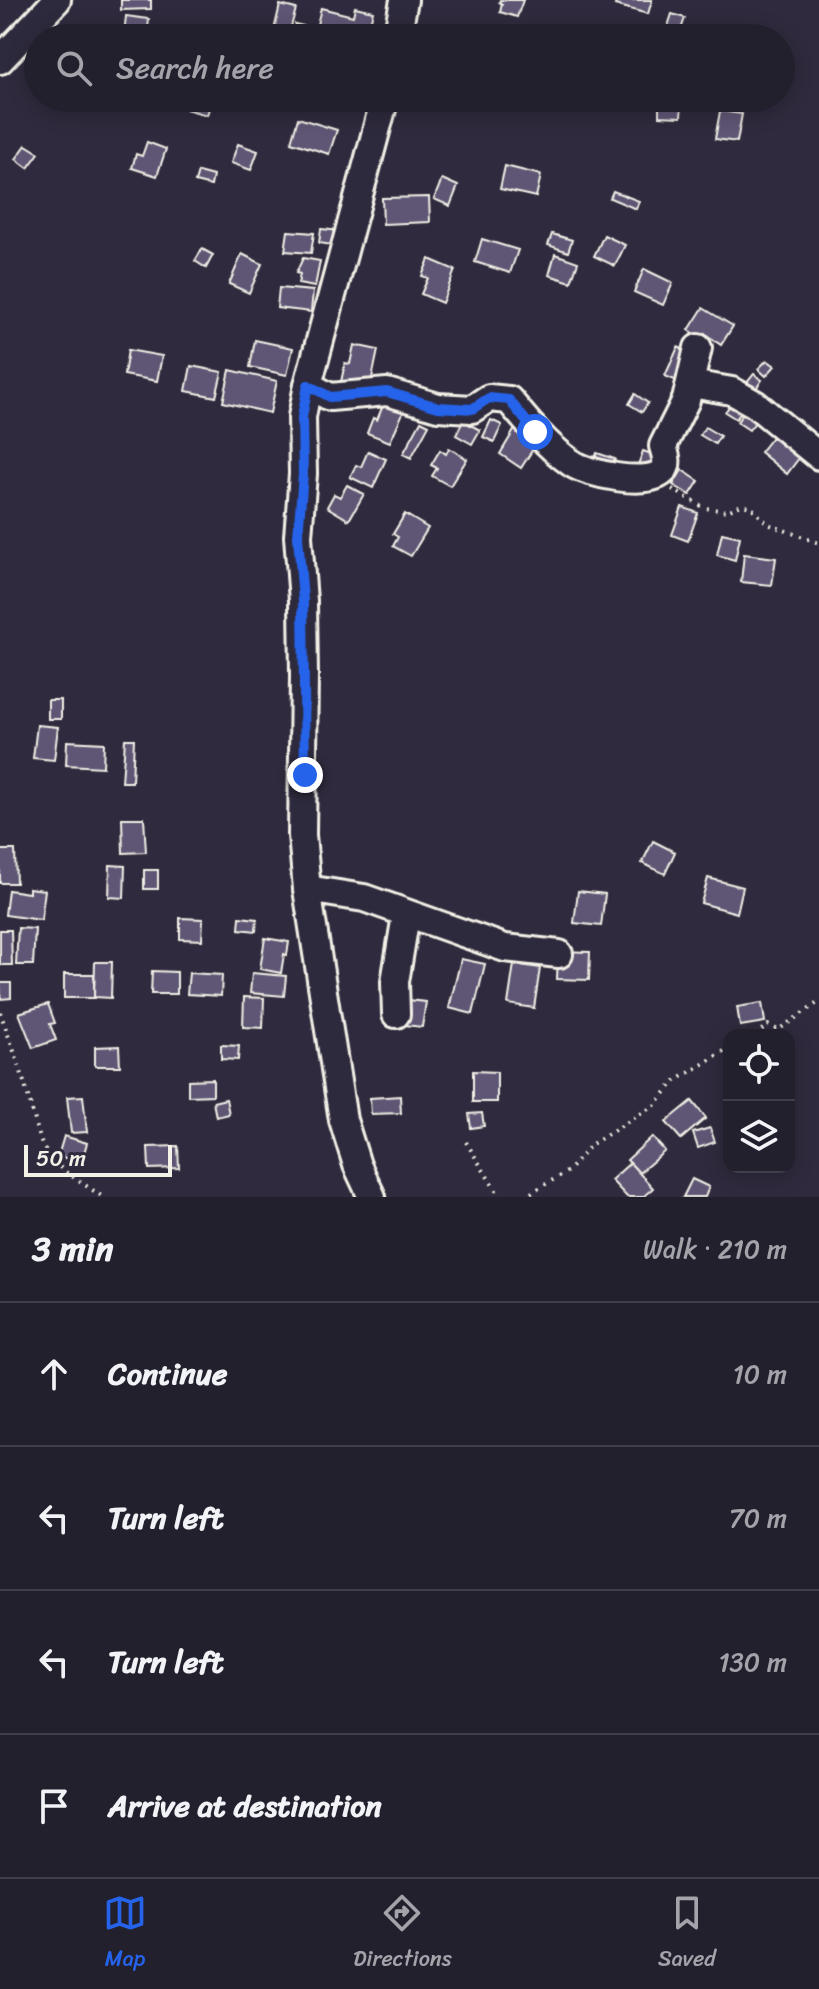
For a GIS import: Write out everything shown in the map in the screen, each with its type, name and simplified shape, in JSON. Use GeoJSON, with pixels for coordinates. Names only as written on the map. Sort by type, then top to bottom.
{"type":"FeatureCollection","features":[{"type":"Feature","properties":{"kind":"street"},"geometry":{"type":"LineString","coordinates":[[400,24],[404,0]]}},
{"type":"Feature","properties":{"kind":"street"},"geometry":{"type":"LineString","coordinates":[[30,24],[47,4]]}},
{"type":"Feature","properties":{"kind":"street"},"geometry":{"type":"LineString","coordinates":[[0,60],[24,31]]}},
{"type":"Feature","properties":{"kind":"street"},"geometry":{"type":"LineString","coordinates":[[372,1197],[357,1165],[343,1120],[307,889],[302,835],[305,775],[303,601],[298,536],[303,474],[302,417],[308,385],[381,112]]}},
{"type":"Feature","properties":{"kind":"street"},"geometry":{"type":"LineString","coordinates":[[308,385],[330,397],[387,392],[438,407],[472,409],[489,398],[509,400],[535,432],[572,464],[604,476],[653,477],[664,470],[667,459],[663,446],[686,400],[698,348]]}},
{"type":"Feature","properties":{"kind":"street"},"geometry":{"type":"LineString","coordinates":[[691,384],[732,391],[755,404],[819,456]]}},
{"type":"Feature","properties":{"kind":"street"},"geometry":{"type":"LineString","coordinates":[[307,889],[364,898],[505,948],[559,954]]}},
{"type":"Feature","properties":{"kind":"street"},"geometry":{"type":"LineString","coordinates":[[396,1014],[395,982],[406,915]]}},
{"type":"Feature","properties":{"kind":"path"},"geometry":{"type":"LineString","coordinates":[[653,477],[705,508],[727,511],[742,505],[751,507],[768,524],[819,543]]}},
{"type":"Feature","properties":{"kind":"path"},"geometry":{"type":"LineString","coordinates":[[779,1029],[819,1002]]}},
{"type":"Feature","properties":{"kind":"path"},"geometry":{"type":"LineString","coordinates":[[0,1012],[41,1142],[49,1157],[103,1197]]}},
{"type":"Feature","properties":{"kind":"path"},"geometry":{"type":"LineString","coordinates":[[524,1197],[568,1171],[592,1144],[655,1105],[674,1082],[723,1052]]}},
{"type":"Feature","properties":{"kind":"path"},"geometry":{"type":"LineString","coordinates":[[466,1142],[500,1197]]}},
{"type":"Feature","properties":{"kind":"building"},"geometry":{"type":"Polygon","coordinates":[[[121,0],[151,0],[151,9],[121,10],[121,0]]]}},
{"type":"Feature","properties":{"kind":"building"},"geometry":{"type":"Polygon","coordinates":[[[500,0],[523,0],[517,17],[500,12],[500,0]]]}},
{"type":"Feature","properties":{"kind":"building"},"geometry":{"type":"Polygon","coordinates":[[[617,0],[652,0],[648,14],[615,5],[617,0]]]}},
{"type":"Feature","properties":{"kind":"building"},"geometry":{"type":"Polygon","coordinates":[[[280,5],[296,9],[292,24],[275,24],[280,5]]]}},
{"type":"Feature","properties":{"kind":"building"},"geometry":{"type":"Polygon","coordinates":[[[355,7],[373,11],[370,24],[317,24],[321,8],[353,16],[355,7]]]}},
{"type":"Feature","properties":{"kind":"building"},"geometry":{"type":"Polygon","coordinates":[[[672,14],[685,18],[683,24],[669,24],[672,14]]]}},
{"type":"Feature","properties":{"kind":"building"},"geometry":{"type":"Polygon","coordinates":[[[126,16],[149,19],[148,24],[125,24],[126,16]]]}},
{"type":"Feature","properties":{"kind":"building"},"geometry":{"type":"Polygon","coordinates":[[[659,112],[681,112],[681,117],[659,116],[659,112]]]}},
{"type":"Feature","properties":{"kind":"building"},"geometry":{"type":"Polygon","coordinates":[[[720,112],[742,114],[737,142],[715,139],[720,112]]]}},
{"type":"Feature","properties":{"kind":"building"},"geometry":{"type":"Polygon","coordinates":[[[298,118],[337,130],[329,154],[291,142],[298,118]]]}},
{"type":"Feature","properties":{"kind":"building"},"geometry":{"type":"Polygon","coordinates":[[[147,142],[166,149],[157,176],[132,168],[136,154],[142,156],[147,142]]]}},
{"type":"Feature","properties":{"kind":"building"},"geometry":{"type":"Polygon","coordinates":[[[238,144],[258,151],[251,170],[231,163],[238,144]]]}},
{"type":"Feature","properties":{"kind":"building"},"geometry":{"type":"Polygon","coordinates":[[[26,145],[39,153],[28,168],[16,159],[26,145]]]}},
{"type":"Feature","properties":{"kind":"building"},"geometry":{"type":"Polygon","coordinates":[[[505,166],[541,175],[536,197],[500,189],[505,166]]]}},
{"type":"Feature","properties":{"kind":"building"},"geometry":{"type":"Polygon","coordinates":[[[198,172],[213,176],[211,186],[195,182],[198,172]]]}},
{"type":"Feature","properties":{"kind":"building"},"geometry":{"type":"Polygon","coordinates":[[[442,179],[458,186],[450,206],[434,199],[442,179]]]}},
{"type":"Feature","properties":{"kind":"building"},"geometry":{"type":"Polygon","coordinates":[[[613,191],[639,201],[636,209],[610,198],[613,191]]]}},
{"type":"Feature","properties":{"kind":"building"},"geometry":{"type":"Polygon","coordinates":[[[429,197],[430,222],[383,224],[382,198],[429,197]]]}},
{"type":"Feature","properties":{"kind":"building"},"geometry":{"type":"Polygon","coordinates":[[[321,229],[340,231],[338,246],[319,243],[321,229]]]}},
{"type":"Feature","properties":{"kind":"building"},"geometry":{"type":"Polygon","coordinates":[[[288,231],[314,233],[311,253],[285,251],[288,231]]]}},
{"type":"Feature","properties":{"kind":"building"},"geometry":{"type":"Polygon","coordinates":[[[552,234],[572,240],[568,252],[548,245],[552,234]]]}},
{"type":"Feature","properties":{"kind":"building"},"geometry":{"type":"Polygon","coordinates":[[[604,235],[625,245],[615,266],[594,256],[604,235]]]}},
{"type":"Feature","properties":{"kind":"building"},"geometry":{"type":"Polygon","coordinates":[[[482,239],[518,250],[510,273],[475,262],[482,239]]]}},
{"type":"Feature","properties":{"kind":"building"},"geometry":{"type":"Polygon","coordinates":[[[202,249],[213,255],[206,268],[195,261],[202,249]]]}},
{"type":"Feature","properties":{"kind":"building"},"geometry":{"type":"Polygon","coordinates":[[[242,254],[262,264],[249,293],[229,284],[242,254]]]}},
{"type":"Feature","properties":{"kind":"building"},"geometry":{"type":"Polygon","coordinates":[[[555,254],[578,262],[571,282],[549,275],[555,254]]]}},
{"type":"Feature","properties":{"kind":"building"},"geometry":{"type":"Polygon","coordinates":[[[303,258],[320,261],[315,287],[298,284],[300,274],[296,273],[303,258]]]}},
{"type":"Feature","properties":{"kind":"building"},"geometry":{"type":"Polygon","coordinates":[[[429,259],[455,270],[442,303],[421,294],[428,278],[422,276],[429,259]]]}},
{"type":"Feature","properties":{"kind":"building"},"geometry":{"type":"Polygon","coordinates":[[[644,269],[673,283],[663,305],[634,292],[644,269]]]}},
{"type":"Feature","properties":{"kind":"building"},"geometry":{"type":"Polygon","coordinates":[[[279,288],[313,291],[311,312],[277,308],[279,288]]]}},
{"type":"Feature","properties":{"kind":"building"},"geometry":{"type":"Polygon","coordinates":[[[703,308],[733,326],[721,345],[705,334],[702,339],[689,330],[703,308]]]}},
{"type":"Feature","properties":{"kind":"building"},"geometry":{"type":"Polygon","coordinates":[[[255,340],[293,348],[287,375],[250,367],[255,340]]]}},
{"type":"Feature","properties":{"kind":"building"},"geometry":{"type":"Polygon","coordinates":[[[354,345],[378,350],[370,388],[341,382],[345,363],[350,364],[354,345]]]}},
{"type":"Feature","properties":{"kind":"building"},"geometry":{"type":"Polygon","coordinates":[[[678,347],[694,355],[682,383],[665,376],[678,347]]]}},
{"type":"Feature","properties":{"kind":"building"},"geometry":{"type":"Polygon","coordinates":[[[128,350],[162,356],[157,381],[124,375],[128,350]]]}},
{"type":"Feature","properties":{"kind":"building"},"geometry":{"type":"Polygon","coordinates":[[[767,360],[775,366],[766,376],[758,369],[767,360]]]}},
{"type":"Feature","properties":{"kind":"building"},"geometry":{"type":"Polygon","coordinates":[[[191,366],[222,372],[216,397],[186,391],[191,366]]]}},
{"type":"Feature","properties":{"kind":"building"},"geometry":{"type":"Polygon","coordinates":[[[230,370],[277,381],[270,413],[223,402],[230,370]]]}},
{"type":"Feature","properties":{"kind":"building"},"geometry":{"type":"Polygon","coordinates":[[[754,374],[762,380],[755,390],[746,384],[754,374]]]}},
{"type":"Feature","properties":{"kind":"building"},"geometry":{"type":"Polygon","coordinates":[[[635,394],[648,403],[642,412],[629,404],[635,394]]]}},
{"type":"Feature","properties":{"kind":"building"},"geometry":{"type":"Polygon","coordinates":[[[386,398],[406,406],[390,442],[367,433],[373,418],[377,420],[386,398]]]}},
{"type":"Feature","properties":{"kind":"building"},"geometry":{"type":"Polygon","coordinates":[[[735,399],[745,407],[736,419],[725,412],[735,399]]]}},
{"type":"Feature","properties":{"kind":"building"},"geometry":{"type":"Polygon","coordinates":[[[748,407],[760,416],[749,430],[737,422],[748,407]]]}},
{"type":"Feature","properties":{"kind":"building"},"geometry":{"type":"Polygon","coordinates":[[[491,420],[502,425],[494,442],[483,437],[491,420]]]}},
{"type":"Feature","properties":{"kind":"building"},"geometry":{"type":"Polygon","coordinates":[[[421,421],[429,425],[411,458],[403,454],[421,421]]]}},
{"type":"Feature","properties":{"kind":"building"},"geometry":{"type":"Polygon","coordinates":[[[463,421],[480,430],[472,444],[456,435],[463,421]]]}},
{"type":"Feature","properties":{"kind":"building"},"geometry":{"type":"Polygon","coordinates":[[[518,424],[540,438],[521,468],[500,454],[518,424]]]}},
{"type":"Feature","properties":{"kind":"building"},"geometry":{"type":"Polygon","coordinates":[[[705,427],[720,436],[715,444],[700,435],[705,427]]]}},
{"type":"Feature","properties":{"kind":"building"},"geometry":{"type":"Polygon","coordinates":[[[772,437],[799,458],[787,474],[760,452],[772,437]]]}},
{"type":"Feature","properties":{"kind":"building"},"geometry":{"type":"Polygon","coordinates":[[[449,448],[467,459],[450,486],[432,476],[437,468],[431,465],[440,450],[446,454],[449,448]]]}},
{"type":"Feature","properties":{"kind":"building"},"geometry":{"type":"Polygon","coordinates":[[[368,451],[386,459],[373,488],[350,477],[356,465],[361,467],[368,451]]]}},
{"type":"Feature","properties":{"kind":"building"},"geometry":{"type":"Polygon","coordinates":[[[643,451],[660,457],[654,472],[638,465],[643,451]]]}},
{"type":"Feature","properties":{"kind":"building"},"geometry":{"type":"Polygon","coordinates":[[[597,453],[615,459],[609,473],[592,466],[597,453]]]}},
{"type":"Feature","properties":{"kind":"building"},"geometry":{"type":"Polygon","coordinates":[[[682,470],[699,481],[690,495],[673,485],[682,470]]]}},
{"type":"Feature","properties":{"kind":"building"},"geometry":{"type":"Polygon","coordinates":[[[347,485],[364,494],[349,520],[327,507],[334,494],[340,497],[347,485]]]}},
{"type":"Feature","properties":{"kind":"building"},"geometry":{"type":"Polygon","coordinates":[[[682,507],[698,513],[688,541],[672,535],[682,507]]]}},
{"type":"Feature","properties":{"kind":"building"},"geometry":{"type":"Polygon","coordinates":[[[405,514],[428,528],[411,556],[393,546],[398,537],[393,534],[405,514]]]}},
{"type":"Feature","properties":{"kind":"building"},"geometry":{"type":"Polygon","coordinates":[[[722,533],[740,537],[735,560],[717,555],[722,533]]]}},
{"type":"Feature","properties":{"kind":"building"},"geometry":{"type":"Polygon","coordinates":[[[744,554],[776,558],[772,585],[741,582],[744,554]]]}},
{"type":"Feature","properties":{"kind":"building"},"geometry":{"type":"Polygon","coordinates":[[[48,700],[61,700],[61,719],[48,719],[48,700]]]}},
{"type":"Feature","properties":{"kind":"building"},"geometry":{"type":"Polygon","coordinates":[[[37,725],[58,727],[54,760],[33,758],[37,725]]]}},
{"type":"Feature","properties":{"kind":"building"},"geometry":{"type":"Polygon","coordinates":[[[125,739],[134,739],[132,782],[122,782],[125,739]]]}},
{"type":"Feature","properties":{"kind":"building"},"geometry":{"type":"Polygon","coordinates":[[[67,741],[104,743],[103,767],[66,765],[67,741]]]}},
{"type":"Feature","properties":{"kind":"building"},"geometry":{"type":"Polygon","coordinates":[[[122,818],[144,818],[146,852],[123,853],[122,818]]]}},
{"type":"Feature","properties":{"kind":"building"},"geometry":{"type":"Polygon","coordinates":[[[653,841],[675,852],[665,874],[642,863],[653,841]]]}},
{"type":"Feature","properties":{"kind":"building"},"geometry":{"type":"Polygon","coordinates":[[[0,850],[15,850],[16,883],[0,883],[0,850]]]}},
{"type":"Feature","properties":{"kind":"building"},"geometry":{"type":"Polygon","coordinates":[[[110,865],[125,866],[124,898],[109,897],[110,865]]]}},
{"type":"Feature","properties":{"kind":"building"},"geometry":{"type":"Polygon","coordinates":[[[144,870],[158,870],[158,889],[144,889],[144,870]]]}},
{"type":"Feature","properties":{"kind":"building"},"geometry":{"type":"Polygon","coordinates":[[[708,878],[743,887],[737,913],[701,903],[708,878]]]}},
{"type":"Feature","properties":{"kind":"building"},"geometry":{"type":"Polygon","coordinates":[[[29,888],[45,890],[41,920],[5,915],[8,890],[29,893],[29,888]]]}},
{"type":"Feature","properties":{"kind":"building"},"geometry":{"type":"Polygon","coordinates":[[[578,891],[605,894],[601,926],[574,923],[578,891]]]}},
{"type":"Feature","properties":{"kind":"building"},"geometry":{"type":"Polygon","coordinates":[[[240,917],[257,919],[256,931],[239,929],[240,917]]]}},
{"type":"Feature","properties":{"kind":"building"},"geometry":{"type":"Polygon","coordinates":[[[180,918],[203,919],[202,940],[180,939],[180,918]]]}},
{"type":"Feature","properties":{"kind":"building"},"geometry":{"type":"Polygon","coordinates":[[[18,928],[35,929],[33,965],[16,965],[18,928]]]}},
{"type":"Feature","properties":{"kind":"building"},"geometry":{"type":"Polygon","coordinates":[[[0,930],[11,930],[12,965],[0,965],[0,930]]]}},
{"type":"Feature","properties":{"kind":"building"},"geometry":{"type":"Polygon","coordinates":[[[265,938],[289,942],[281,973],[260,969],[265,938]]]}},
{"type":"Feature","properties":{"kind":"building"},"geometry":{"type":"Polygon","coordinates":[[[558,951],[590,952],[589,980],[557,979],[558,951]]]}},
{"type":"Feature","properties":{"kind":"building"},"geometry":{"type":"Polygon","coordinates":[[[461,959],[485,964],[473,1014],[449,1008],[461,959]]]}},
{"type":"Feature","properties":{"kind":"building"},"geometry":{"type":"Polygon","coordinates":[[[95,962],[112,962],[111,998],[94,997],[95,962]]]}},
{"type":"Feature","properties":{"kind":"building"},"geometry":{"type":"Polygon","coordinates":[[[514,964],[540,968],[534,1008],[508,1004],[514,964]]]}},
{"type":"Feature","properties":{"kind":"building"},"geometry":{"type":"Polygon","coordinates":[[[152,971],[177,972],[177,994],[151,994],[152,971]]]}},
{"type":"Feature","properties":{"kind":"building"},"geometry":{"type":"Polygon","coordinates":[[[189,973],[222,975],[221,996],[187,994],[189,973]]]}},
{"type":"Feature","properties":{"kind":"building"},"geometry":{"type":"Polygon","coordinates":[[[252,973],[286,976],[284,996],[250,993],[252,973]]]}},
{"type":"Feature","properties":{"kind":"building"},"geometry":{"type":"Polygon","coordinates":[[[64,974],[94,974],[94,998],[64,998],[64,974]]]}},
{"type":"Feature","properties":{"kind":"building"},"geometry":{"type":"Polygon","coordinates":[[[0,983],[11,983],[11,998],[1,999],[0,983]]]}},
{"type":"Feature","properties":{"kind":"building"},"geometry":{"type":"Polygon","coordinates":[[[244,997],[264,998],[263,1028],[243,1027],[244,997]]]}},
{"type":"Feature","properties":{"kind":"building"},"geometry":{"type":"Polygon","coordinates":[[[408,1000],[426,1002],[422,1027],[405,1025],[408,1000]]]}},
{"type":"Feature","properties":{"kind":"building"},"geometry":{"type":"Polygon","coordinates":[[[762,1003],[765,1022],[740,1026],[737,1007],[762,1003]]]}},
{"type":"Feature","properties":{"kind":"building"},"geometry":{"type":"Polygon","coordinates":[[[48,1004],[55,1023],[50,1024],[56,1040],[33,1048],[19,1013],[48,1004]]]}},
{"type":"Feature","properties":{"kind":"building"},"geometry":{"type":"Polygon","coordinates":[[[221,1045],[239,1046],[238,1060],[221,1059],[221,1045]]]}},
{"type":"Feature","properties":{"kind":"building"},"geometry":{"type":"Polygon","coordinates":[[[119,1046],[120,1066],[95,1066],[95,1047],[119,1046]]]}},
{"type":"Feature","properties":{"kind":"building"},"geometry":{"type":"Polygon","coordinates":[[[473,1071],[497,1072],[497,1102],[473,1102],[473,1071]]]}},
{"type":"Feature","properties":{"kind":"building"},"geometry":{"type":"Polygon","coordinates":[[[213,1079],[213,1095],[188,1096],[188,1080],[213,1079]]]}},
{"type":"Feature","properties":{"kind":"building"},"geometry":{"type":"Polygon","coordinates":[[[83,1096],[87,1132],[71,1133],[67,1097],[83,1096]]]}},
{"type":"Feature","properties":{"kind":"building"},"geometry":{"type":"Polygon","coordinates":[[[400,1096],[401,1113],[371,1114],[370,1098],[400,1096]]]}},
{"type":"Feature","properties":{"kind":"building"},"geometry":{"type":"Polygon","coordinates":[[[226,1099],[229,1114],[216,1117],[213,1102],[226,1099]]]}},
{"type":"Feature","properties":{"kind":"building"},"geometry":{"type":"Polygon","coordinates":[[[692,1101],[706,1118],[681,1139],[666,1122],[692,1101]]]}},
{"type":"Feature","properties":{"kind":"building"},"geometry":{"type":"Polygon","coordinates":[[[482,1113],[484,1126],[471,1128],[469,1114],[482,1113]]]}},
{"type":"Feature","properties":{"kind":"building"},"geometry":{"type":"Polygon","coordinates":[[[710,1128],[715,1142],[698,1148],[693,1133],[710,1128]]]}},
{"type":"Feature","properties":{"kind":"building"},"geometry":{"type":"Polygon","coordinates":[[[64,1136],[87,1143],[81,1163],[58,1156],[64,1136]]]}},
{"type":"Feature","properties":{"kind":"building"},"geometry":{"type":"Polygon","coordinates":[[[652,1137],[665,1151],[639,1173],[627,1160],[652,1137]]]}},
{"type":"Feature","properties":{"kind":"building"},"geometry":{"type":"Polygon","coordinates":[[[178,1146],[179,1168],[149,1169],[148,1147],[178,1146]]]}},
{"type":"Feature","properties":{"kind":"building"},"geometry":{"type":"Polygon","coordinates":[[[630,1163],[653,1188],[643,1197],[627,1197],[611,1180],[630,1163]]]}},
{"type":"Feature","properties":{"kind":"building"},"geometry":{"type":"Polygon","coordinates":[[[692,1179],[709,1187],[705,1197],[683,1197],[692,1179]]]}},
{"type":"Feature","properties":{"kind":"route"},"geometry":{"type":"LineString","coordinates":[[305,775],[303,601],[298,536],[303,474],[302,417],[308,385],[330,397],[387,392],[438,407],[472,409],[489,398],[509,400],[535,432]]}}]}
